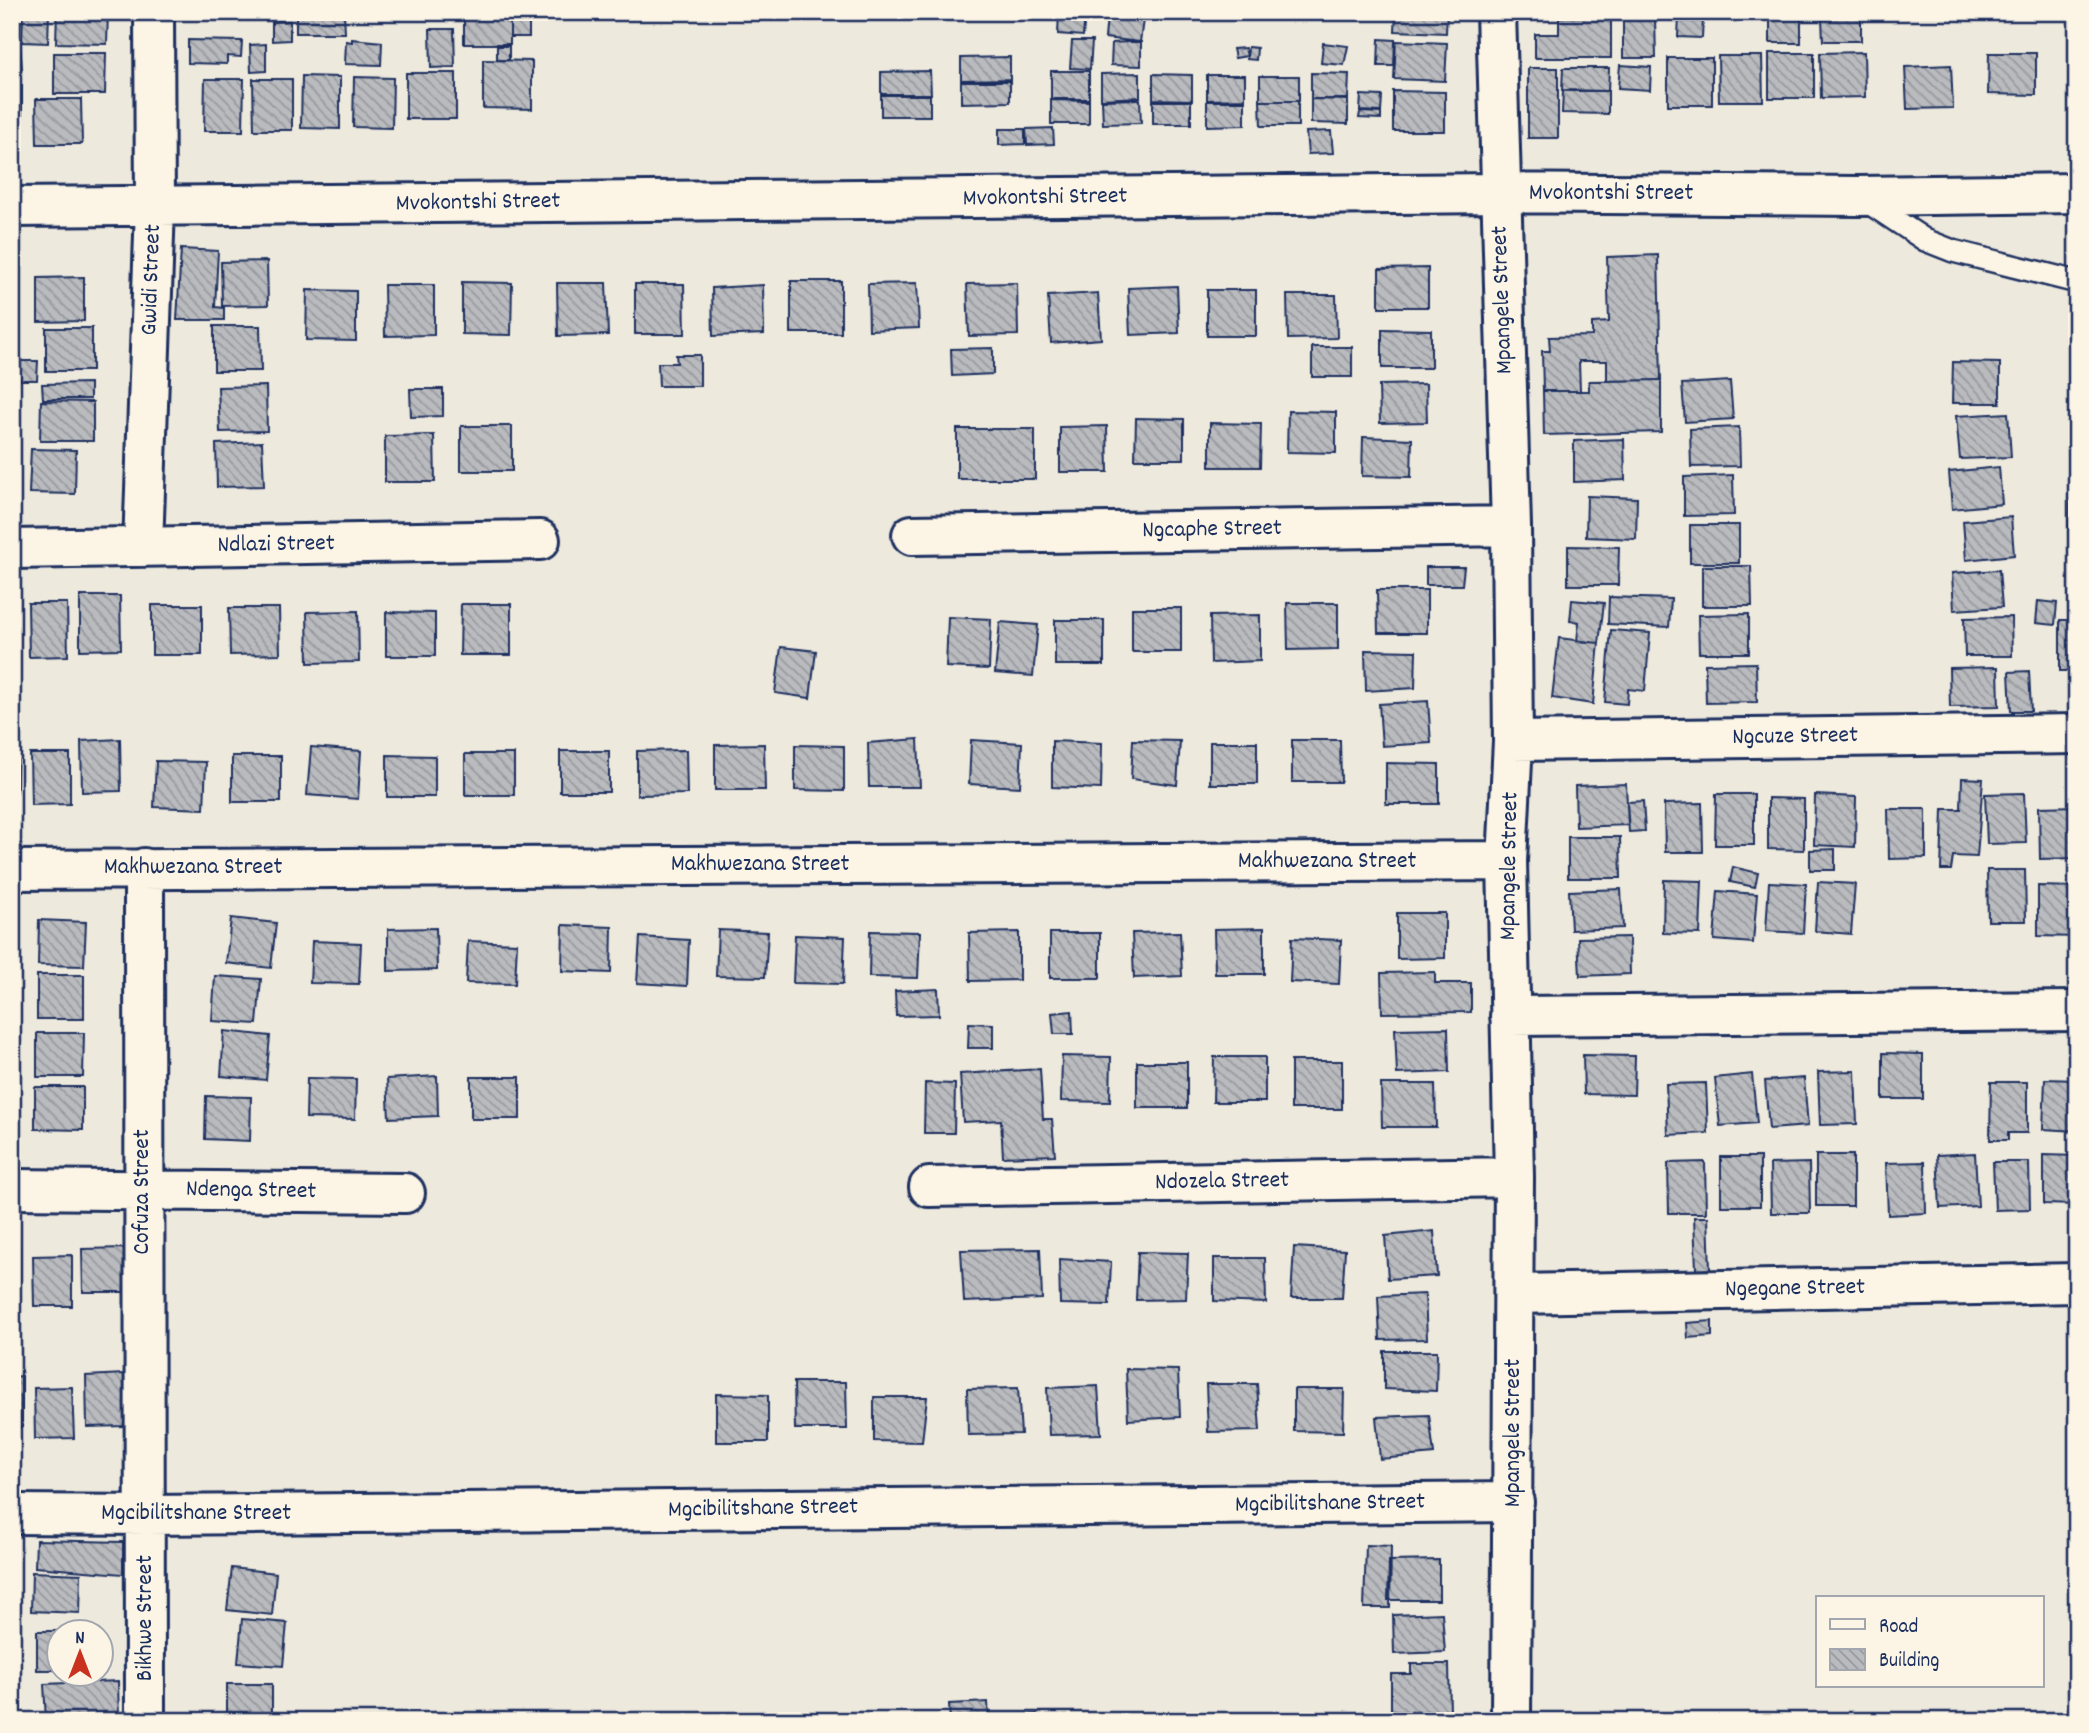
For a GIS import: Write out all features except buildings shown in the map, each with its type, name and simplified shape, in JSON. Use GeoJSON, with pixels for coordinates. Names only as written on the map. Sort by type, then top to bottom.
{"type":"FeatureCollection","features":[{"type":"Feature","properties":{"kind":"street","name":"Gwidi Street"},"geometry":{"type":"LineString","coordinates":[[143,547],[155,207],[154,12]]}},
{"type":"Feature","properties":{"kind":"street","name":"Mpangele Street"},"geometry":{"type":"LineString","coordinates":[[1496,12],[1499,193],[1511,526],[1513,741],[1507,861],[1514,1177],[1511,1721]]}},
{"type":"Feature","properties":{"kind":"street","name":"Mvokontshi Street"},"geometry":{"type":"LineString","coordinates":[[12,207],[1499,193],[1858,196],[2077,193]]}},
{"type":"Feature","properties":{"kind":"street","name":"Ngcaphe Street"},"geometry":{"type":"LineString","coordinates":[[912,535],[1511,526]]}},
{"type":"Feature","properties":{"kind":"street","name":"Ndlazi Street"},"geometry":{"type":"LineString","coordinates":[[12,549],[540,540]]}},
{"type":"Feature","properties":{"kind":"street","name":"Ngcuze Street"},"geometry":{"type":"LineString","coordinates":[[1513,741],[2077,734]]}},
{"type":"Feature","properties":{"kind":"street","name":"Makhwezana Street"},"geometry":{"type":"LineString","coordinates":[[12,870],[1507,861]]}},
{"type":"Feature","properties":{"kind":"street","name":"Cofuza Street"},"geometry":{"type":"LineString","coordinates":[[144,868],[142,1189],[147,1515]]}},
{"type":"Feature","properties":{"kind":"street"},"geometry":{"type":"LineString","coordinates":[[1510,1016],[2077,1011]]}},
{"type":"Feature","properties":{"kind":"street","name":"Ndozela Street"},"geometry":{"type":"LineString","coordinates":[[929,1187],[1514,1177]]}},
{"type":"Feature","properties":{"kind":"street","name":"Ndenga Street"},"geometry":{"type":"LineString","coordinates":[[12,1189],[405,1193]]}},
{"type":"Feature","properties":{"kind":"street","name":"Ngegane Street"},"geometry":{"type":"LineString","coordinates":[[1514,1294],[2077,1283]]}},
{"type":"Feature","properties":{"kind":"street","name":"Mgcibilitshane Street"},"geometry":{"type":"LineString","coordinates":[[12,1514],[1514,1502]]}},
{"type":"Feature","properties":{"kind":"street","name":"Bikhwe Street"},"geometry":{"type":"LineString","coordinates":[[145,1721],[147,1515]]}},
{"type":"Feature","properties":{"kind":"lane"},"geometry":{"type":"LineString","coordinates":[[1858,196],[1934,244],[2077,282]]}}]}
